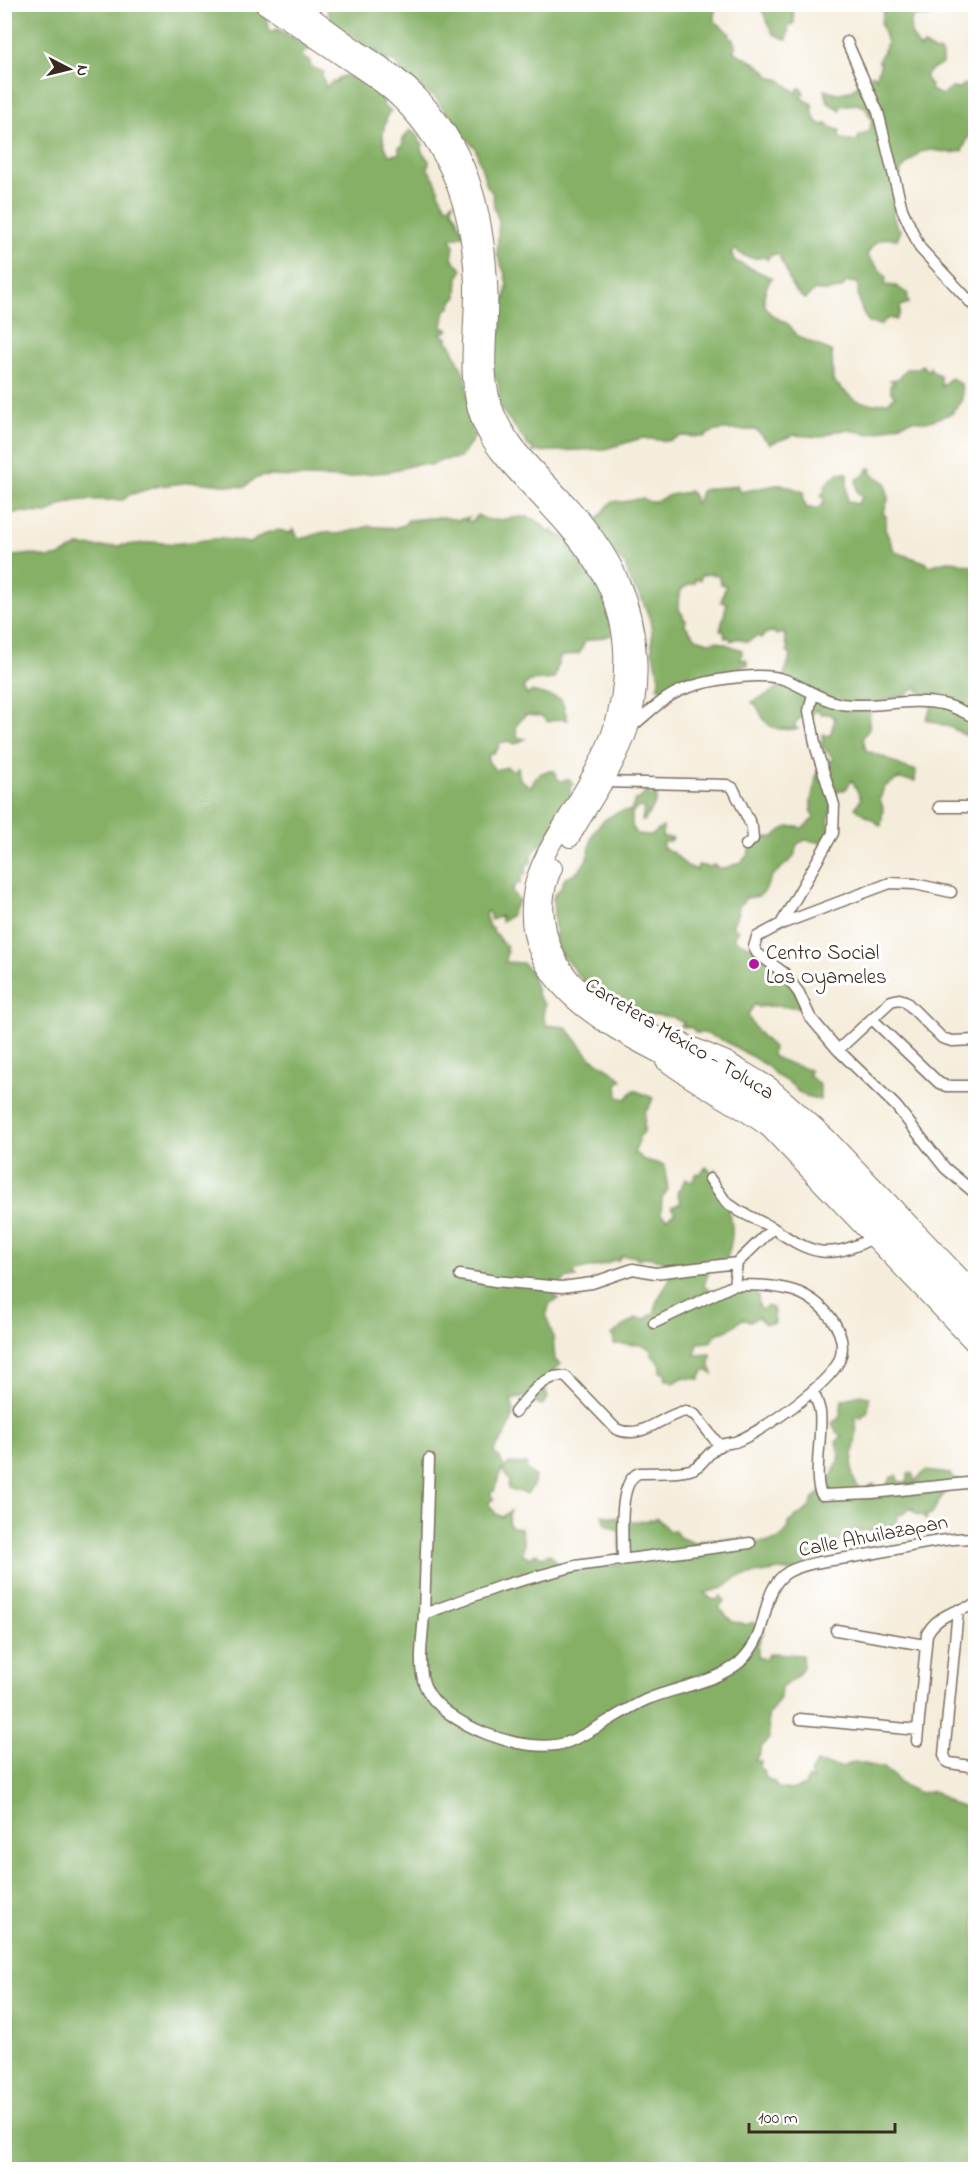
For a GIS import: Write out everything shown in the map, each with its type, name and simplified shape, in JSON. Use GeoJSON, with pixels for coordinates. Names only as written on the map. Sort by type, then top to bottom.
{"type":"FeatureCollection","features":[{"type":"Feature","properties":{"kind":"main road","name":"Carretera México - Toluca"},"geometry":{"type":"LineString","coordinates":[[264,4],[393,92],[416,116],[440,151],[459,190],[470,239],[474,309],[472,372],[475,403],[481,422],[501,455],[578,538],[592,558],[611,594],[620,626],[622,648],[623,674],[617,721],[597,768],[538,872],[533,890],[531,914],[537,946],[544,963],[558,984],[578,1004],[635,1041],[745,1100],[761,1111],[882,1232],[975,1330]]}},
{"type":"Feature","properties":{"kind":"main road","name":"Carretera México - Toluca"},"geometry":{"type":"LineString","coordinates":[[294,4],[378,62],[413,92],[438,122],[467,170],[482,220],[486,249],[489,296],[488,377],[492,405],[513,445],[590,531],[620,580],[627,599],[637,653],[638,676],[629,728],[604,782],[549,876],[545,901],[545,923],[561,967],[579,989],[626,1019],[744,1081],[772,1100],[975,1311]]}},
{"type":"Feature","properties":{"kind":"street"},"geometry":{"type":"LineString","coordinates":[[847,42],[878,112],[902,209],[920,248],[975,308]]}},
{"type":"Feature","properties":{"kind":"street"},"geometry":{"type":"LineString","coordinates":[[629,728],[670,696],[705,683],[745,675],[784,679],[813,694],[840,704],[868,705],[913,701],[940,703],[952,706],[975,718]]}},
{"type":"Feature","properties":{"kind":"street"},"geometry":{"type":"LineString","coordinates":[[781,924],[833,833],[834,805],[816,748],[809,711],[813,694]]}},
{"type":"Feature","properties":{"kind":"street"},"geometry":{"type":"LineString","coordinates":[[604,782],[727,785],[733,788],[754,831],[753,839],[746,844]]}},
{"type":"Feature","properties":{"kind":"street"},"geometry":{"type":"LineString","coordinates":[[939,807],[975,807]]}},
{"type":"Feature","properties":{"kind":"street"},"geometry":{"type":"LineString","coordinates":[[951,892],[915,884],[890,883],[781,924],[757,938],[754,947],[757,953],[784,973],[800,993],[810,1017],[838,1050],[896,1106],[945,1168],[975,1194]]}},
{"type":"Feature","properties":{"kind":"street"},"geometry":{"type":"LineString","coordinates":[[838,1050],[891,1001],[898,999],[905,1001],[942,1038],[952,1041],[975,1040]]}},
{"type":"Feature","properties":{"kind":"street"},"geometry":{"type":"LineString","coordinates":[[626,1019],[727,1059],[771,1085],[828,1136],[975,1291]]}},
{"type":"Feature","properties":{"kind":"street"},"geometry":{"type":"LineString","coordinates":[[872,1019],[939,1083],[946,1086],[975,1086]]}},
{"type":"Feature","properties":{"kind":"street"},"geometry":{"type":"LineString","coordinates":[[635,1041],[687,1081],[768,1130],[975,1348]]}},
{"type":"Feature","properties":{"kind":"street"},"geometry":{"type":"LineString","coordinates":[[710,1179],[726,1202],[739,1211],[773,1228],[795,1243],[819,1252],[849,1248],[872,1238]]}},
{"type":"Feature","properties":{"kind":"street"},"geometry":{"type":"LineString","coordinates":[[460,1275],[495,1281],[562,1287],[592,1283],[633,1269],[655,1273],[737,1263],[773,1228]]}},
{"type":"Feature","properties":{"kind":"street"},"geometry":{"type":"LineString","coordinates":[[734,1285],[737,1263]]}},
{"type":"Feature","properties":{"kind":"street"},"geometry":{"type":"LineString","coordinates":[[623,1560],[624,1500],[633,1476],[639,1473],[688,1471],[697,1467],[719,1445],[734,1442],[768,1424],[813,1390],[828,1377],[841,1354],[840,1337],[835,1323],[810,1299],[797,1292],[775,1287],[734,1285],[654,1323]]}},
{"type":"Feature","properties":{"kind":"street"},"geometry":{"type":"LineString","coordinates":[[515,1412],[550,1377],[559,1375],[566,1377],[616,1429],[625,1433],[635,1433],[686,1411],[695,1415],[719,1445]]}},
{"type":"Feature","properties":{"kind":"street"},"geometry":{"type":"LineString","coordinates":[[813,1390],[820,1412],[817,1486],[822,1496],[975,1482]]}},
{"type":"Feature","properties":{"kind":"street"},"geometry":{"type":"LineString","coordinates":[[429,1459],[424,1614],[501,1586],[574,1566],[750,1544]]}},
{"type":"Feature","properties":{"kind":"street","name":"Calle Ahuilazapan"},"geometry":{"type":"LineString","coordinates":[[424,1614],[423,1683],[430,1697],[467,1725],[494,1737],[522,1744],[549,1746],[567,1742],[644,1701],[723,1673],[738,1663],[754,1645],[771,1594],[781,1578],[789,1572],[820,1563],[934,1541],[975,1538]]}},
{"type":"Feature","properties":{"kind":"street"},"geometry":{"type":"LineString","coordinates":[[800,1719],[917,1735],[927,1634],[932,1625],[958,1610],[975,1605]]}},
{"type":"Feature","properties":{"kind":"street"},"geometry":{"type":"LineString","coordinates":[[958,1610],[945,1755],[947,1762],[975,1767]]}},
{"type":"Feature","properties":{"kind":"street"},"geometry":{"type":"LineString","coordinates":[[836,1629],[925,1645]]}},
{"type":"Feature","properties":{"kind":"green space"},"geometry":{"type":"Polygon","coordinates":[[[4,5],[251,5],[266,15],[270,32],[278,29],[302,43],[305,41],[310,50],[303,52],[303,58],[310,61],[311,67],[324,72],[322,76],[326,87],[346,75],[370,84],[384,100],[383,106],[391,111],[388,113],[383,134],[389,155],[399,154],[399,147],[402,147],[403,139],[410,130],[420,138],[418,141],[423,144],[421,150],[429,161],[428,170],[447,207],[453,202],[452,210],[464,235],[451,239],[454,246],[452,259],[462,271],[458,277],[457,297],[452,301],[451,307],[445,310],[442,328],[448,331],[440,333],[447,338],[466,378],[475,436],[460,458],[349,478],[264,476],[254,479],[245,487],[194,482],[158,486],[129,495],[123,500],[75,501],[57,507],[49,513],[17,512],[5,516],[4,5]]]}},
{"type":"Feature","properties":{"kind":"green space"},"geometry":{"type":"Polygon","coordinates":[[[325,5],[715,5],[715,21],[734,40],[736,46],[733,51],[758,64],[771,78],[779,79],[797,93],[798,88],[801,88],[804,93],[800,97],[812,104],[813,115],[818,122],[840,130],[841,139],[858,141],[858,137],[869,131],[872,121],[866,108],[858,104],[840,106],[840,110],[828,103],[825,90],[838,93],[850,91],[873,74],[876,78],[881,63],[878,62],[887,43],[881,23],[885,5],[912,7],[947,5],[933,9],[929,17],[915,16],[910,23],[911,34],[920,49],[924,45],[935,52],[939,51],[942,55],[942,64],[925,76],[931,86],[930,90],[942,95],[952,88],[959,89],[962,85],[975,83],[975,131],[972,130],[962,151],[920,152],[901,170],[893,215],[901,231],[897,239],[887,238],[875,243],[867,255],[886,277],[885,285],[896,286],[908,294],[909,303],[900,306],[900,313],[896,320],[888,318],[880,325],[869,323],[860,304],[858,283],[846,282],[842,288],[828,291],[815,290],[805,299],[791,285],[780,259],[781,256],[776,254],[769,256],[767,260],[765,257],[749,258],[736,250],[731,252],[735,261],[772,278],[764,295],[766,308],[773,316],[789,325],[797,335],[832,352],[833,381],[850,397],[874,404],[888,402],[895,396],[891,392],[890,385],[895,383],[890,380],[900,378],[906,369],[918,369],[922,365],[928,371],[930,367],[933,372],[940,375],[941,386],[951,378],[961,384],[961,402],[953,413],[927,422],[913,420],[871,434],[848,430],[835,431],[822,437],[794,435],[770,444],[756,430],[728,430],[715,431],[704,437],[681,436],[668,441],[642,438],[605,449],[532,452],[533,447],[529,447],[494,399],[499,395],[499,387],[488,367],[497,305],[505,299],[507,285],[497,254],[499,221],[494,207],[493,194],[487,186],[475,147],[464,137],[434,96],[424,91],[400,71],[395,63],[381,58],[326,19],[330,16],[325,5]]]}},
{"type":"Feature","properties":{"kind":"green space"},"geometry":{"type":"Polygon","coordinates":[[[756,5],[793,5],[794,23],[789,26],[787,40],[773,34],[762,10],[756,5]]]}},
{"type":"Feature","properties":{"kind":"green space"},"geometry":{"type":"Polygon","coordinates":[[[869,468],[872,469],[871,473],[886,483],[888,500],[883,514],[886,516],[885,529],[895,552],[925,562],[930,566],[950,561],[975,566],[975,741],[952,728],[926,719],[932,707],[922,692],[918,691],[917,686],[901,699],[899,696],[875,704],[870,711],[869,729],[863,737],[866,751],[873,752],[903,767],[916,770],[915,781],[898,779],[884,787],[880,799],[883,808],[881,826],[855,808],[861,799],[852,780],[846,789],[837,792],[829,817],[830,831],[823,843],[805,840],[797,844],[794,857],[772,876],[764,892],[759,896],[746,898],[739,906],[732,926],[738,930],[733,938],[766,955],[802,1002],[799,1007],[758,1007],[755,1004],[748,1014],[752,1024],[773,1047],[772,1055],[810,1070],[809,1075],[820,1086],[820,1100],[803,1095],[766,1065],[725,1041],[704,1033],[696,1033],[692,1028],[680,1026],[684,1023],[672,1017],[629,1012],[620,1003],[606,1002],[594,994],[556,948],[553,897],[561,888],[565,878],[577,872],[583,865],[588,857],[592,836],[596,829],[614,814],[631,811],[635,800],[640,799],[646,791],[649,796],[658,792],[654,806],[644,821],[642,821],[644,808],[639,807],[632,813],[632,826],[637,834],[651,835],[663,827],[662,837],[673,838],[663,843],[663,848],[675,854],[687,866],[697,870],[698,865],[711,867],[713,865],[722,869],[742,862],[748,856],[750,845],[756,838],[774,837],[783,829],[790,827],[803,828],[814,818],[811,800],[816,774],[822,770],[818,763],[834,759],[820,744],[823,742],[823,734],[830,736],[835,719],[830,714],[820,714],[817,709],[813,714],[799,719],[794,725],[798,729],[778,729],[766,722],[752,702],[785,683],[783,678],[791,655],[787,652],[784,633],[776,635],[774,632],[766,633],[761,638],[757,636],[747,642],[737,638],[731,641],[729,637],[725,638],[724,631],[720,631],[727,603],[721,602],[726,585],[721,584],[719,576],[702,575],[700,580],[695,579],[695,583],[681,590],[678,604],[680,612],[686,620],[685,625],[696,638],[709,642],[717,641],[742,650],[741,660],[746,659],[748,665],[735,670],[726,680],[701,678],[698,681],[693,679],[680,683],[678,689],[665,691],[657,687],[660,678],[652,651],[652,630],[649,617],[641,597],[631,583],[625,564],[620,561],[593,525],[595,522],[613,501],[623,502],[643,498],[653,502],[670,495],[690,491],[694,503],[698,501],[701,491],[737,485],[740,492],[781,484],[804,492],[803,500],[807,508],[819,508],[825,501],[821,496],[825,485],[838,473],[847,473],[847,501],[857,504],[862,498],[857,491],[856,480],[863,476],[869,468]]]}},
{"type":"Feature","properties":{"kind":"green space"},"geometry":{"type":"Polygon","coordinates":[[[478,515],[496,520],[531,518],[540,523],[549,533],[553,530],[555,534],[571,540],[576,556],[579,556],[582,564],[598,584],[613,635],[585,641],[580,653],[560,657],[554,679],[530,681],[523,687],[527,695],[532,691],[561,699],[568,720],[548,722],[541,716],[525,715],[516,726],[517,737],[525,739],[515,744],[508,741],[499,743],[494,753],[489,754],[488,761],[495,770],[507,767],[513,771],[518,767],[520,779],[531,787],[539,774],[546,771],[555,771],[557,778],[561,781],[570,779],[573,785],[570,787],[571,797],[545,840],[531,855],[531,862],[526,866],[526,873],[521,877],[521,883],[515,885],[512,892],[519,901],[512,915],[501,922],[501,916],[491,920],[487,911],[485,914],[489,927],[493,928],[501,942],[507,946],[506,962],[523,963],[531,972],[538,996],[545,1005],[543,1015],[546,1025],[566,1027],[590,1057],[622,1080],[617,1084],[618,1097],[626,1099],[634,1090],[653,1098],[649,1108],[645,1110],[644,1132],[638,1138],[634,1154],[639,1155],[642,1159],[664,1165],[668,1189],[662,1198],[661,1214],[667,1218],[675,1212],[671,1207],[681,1203],[677,1193],[686,1178],[692,1182],[697,1173],[700,1174],[706,1167],[713,1173],[716,1169],[718,1183],[731,1220],[732,1239],[727,1258],[711,1265],[704,1286],[717,1295],[745,1287],[758,1296],[762,1310],[767,1306],[773,1308],[775,1323],[765,1324],[758,1317],[750,1321],[743,1319],[726,1331],[718,1333],[710,1342],[698,1343],[695,1355],[711,1354],[710,1366],[713,1374],[705,1370],[700,1379],[682,1378],[674,1383],[665,1379],[666,1373],[660,1372],[661,1366],[650,1349],[642,1345],[614,1344],[611,1335],[636,1318],[645,1319],[655,1312],[656,1303],[669,1280],[671,1272],[669,1267],[662,1260],[622,1256],[617,1261],[613,1260],[573,1273],[576,1277],[565,1279],[554,1294],[558,1299],[550,1303],[546,1316],[553,1336],[555,1360],[561,1364],[547,1379],[545,1387],[548,1398],[542,1405],[534,1402],[530,1394],[511,1400],[512,1420],[494,1450],[505,1468],[509,1463],[527,1464],[526,1469],[535,1476],[533,1486],[527,1494],[508,1489],[509,1480],[502,1469],[494,1491],[490,1493],[494,1499],[488,1503],[496,1514],[502,1517],[510,1511],[508,1522],[511,1527],[521,1528],[524,1543],[523,1554],[530,1558],[536,1553],[542,1557],[550,1554],[562,1569],[621,1564],[619,1531],[607,1525],[602,1515],[621,1518],[623,1521],[644,1521],[657,1518],[669,1531],[675,1531],[679,1537],[694,1543],[718,1539],[773,1541],[786,1532],[788,1523],[809,1508],[813,1499],[828,1484],[840,1457],[836,1442],[842,1436],[836,1432],[832,1423],[840,1417],[842,1400],[860,1395],[869,1397],[868,1413],[862,1418],[854,1416],[856,1434],[852,1474],[855,1483],[862,1490],[874,1484],[876,1488],[885,1488],[892,1476],[896,1475],[899,1482],[908,1482],[908,1474],[913,1472],[914,1482],[925,1471],[950,1474],[960,1480],[943,1495],[932,1514],[927,1515],[926,1520],[923,1515],[916,1514],[912,1508],[901,1515],[897,1514],[896,1525],[878,1531],[855,1531],[838,1542],[816,1550],[815,1557],[806,1559],[804,1573],[798,1576],[795,1572],[779,1570],[738,1577],[723,1588],[705,1593],[711,1599],[717,1600],[721,1596],[724,1601],[719,1608],[733,1622],[745,1625],[753,1622],[764,1630],[758,1645],[758,1657],[765,1659],[770,1653],[802,1655],[803,1667],[797,1676],[781,1688],[780,1698],[768,1716],[769,1740],[761,1747],[755,1761],[761,1761],[760,1768],[764,1770],[764,1777],[773,1781],[778,1788],[791,1790],[805,1785],[808,1778],[813,1781],[810,1773],[816,1763],[842,1767],[854,1762],[884,1768],[899,1783],[920,1793],[936,1792],[952,1804],[973,1809],[975,1812],[975,2169],[5,2169],[4,557],[33,554],[48,558],[60,556],[78,546],[105,547],[217,539],[251,543],[264,534],[279,530],[289,533],[294,529],[298,538],[302,538],[323,532],[338,534],[368,526],[394,528],[404,525],[408,520],[443,517],[458,520],[469,517],[465,521],[472,521],[478,515]]]}},
{"type":"Feature","properties":{"kind":"place","name":"Centro Social Los Oyameles"},"geometry":{"type":"Point","coordinates":[754,964]}}]}
